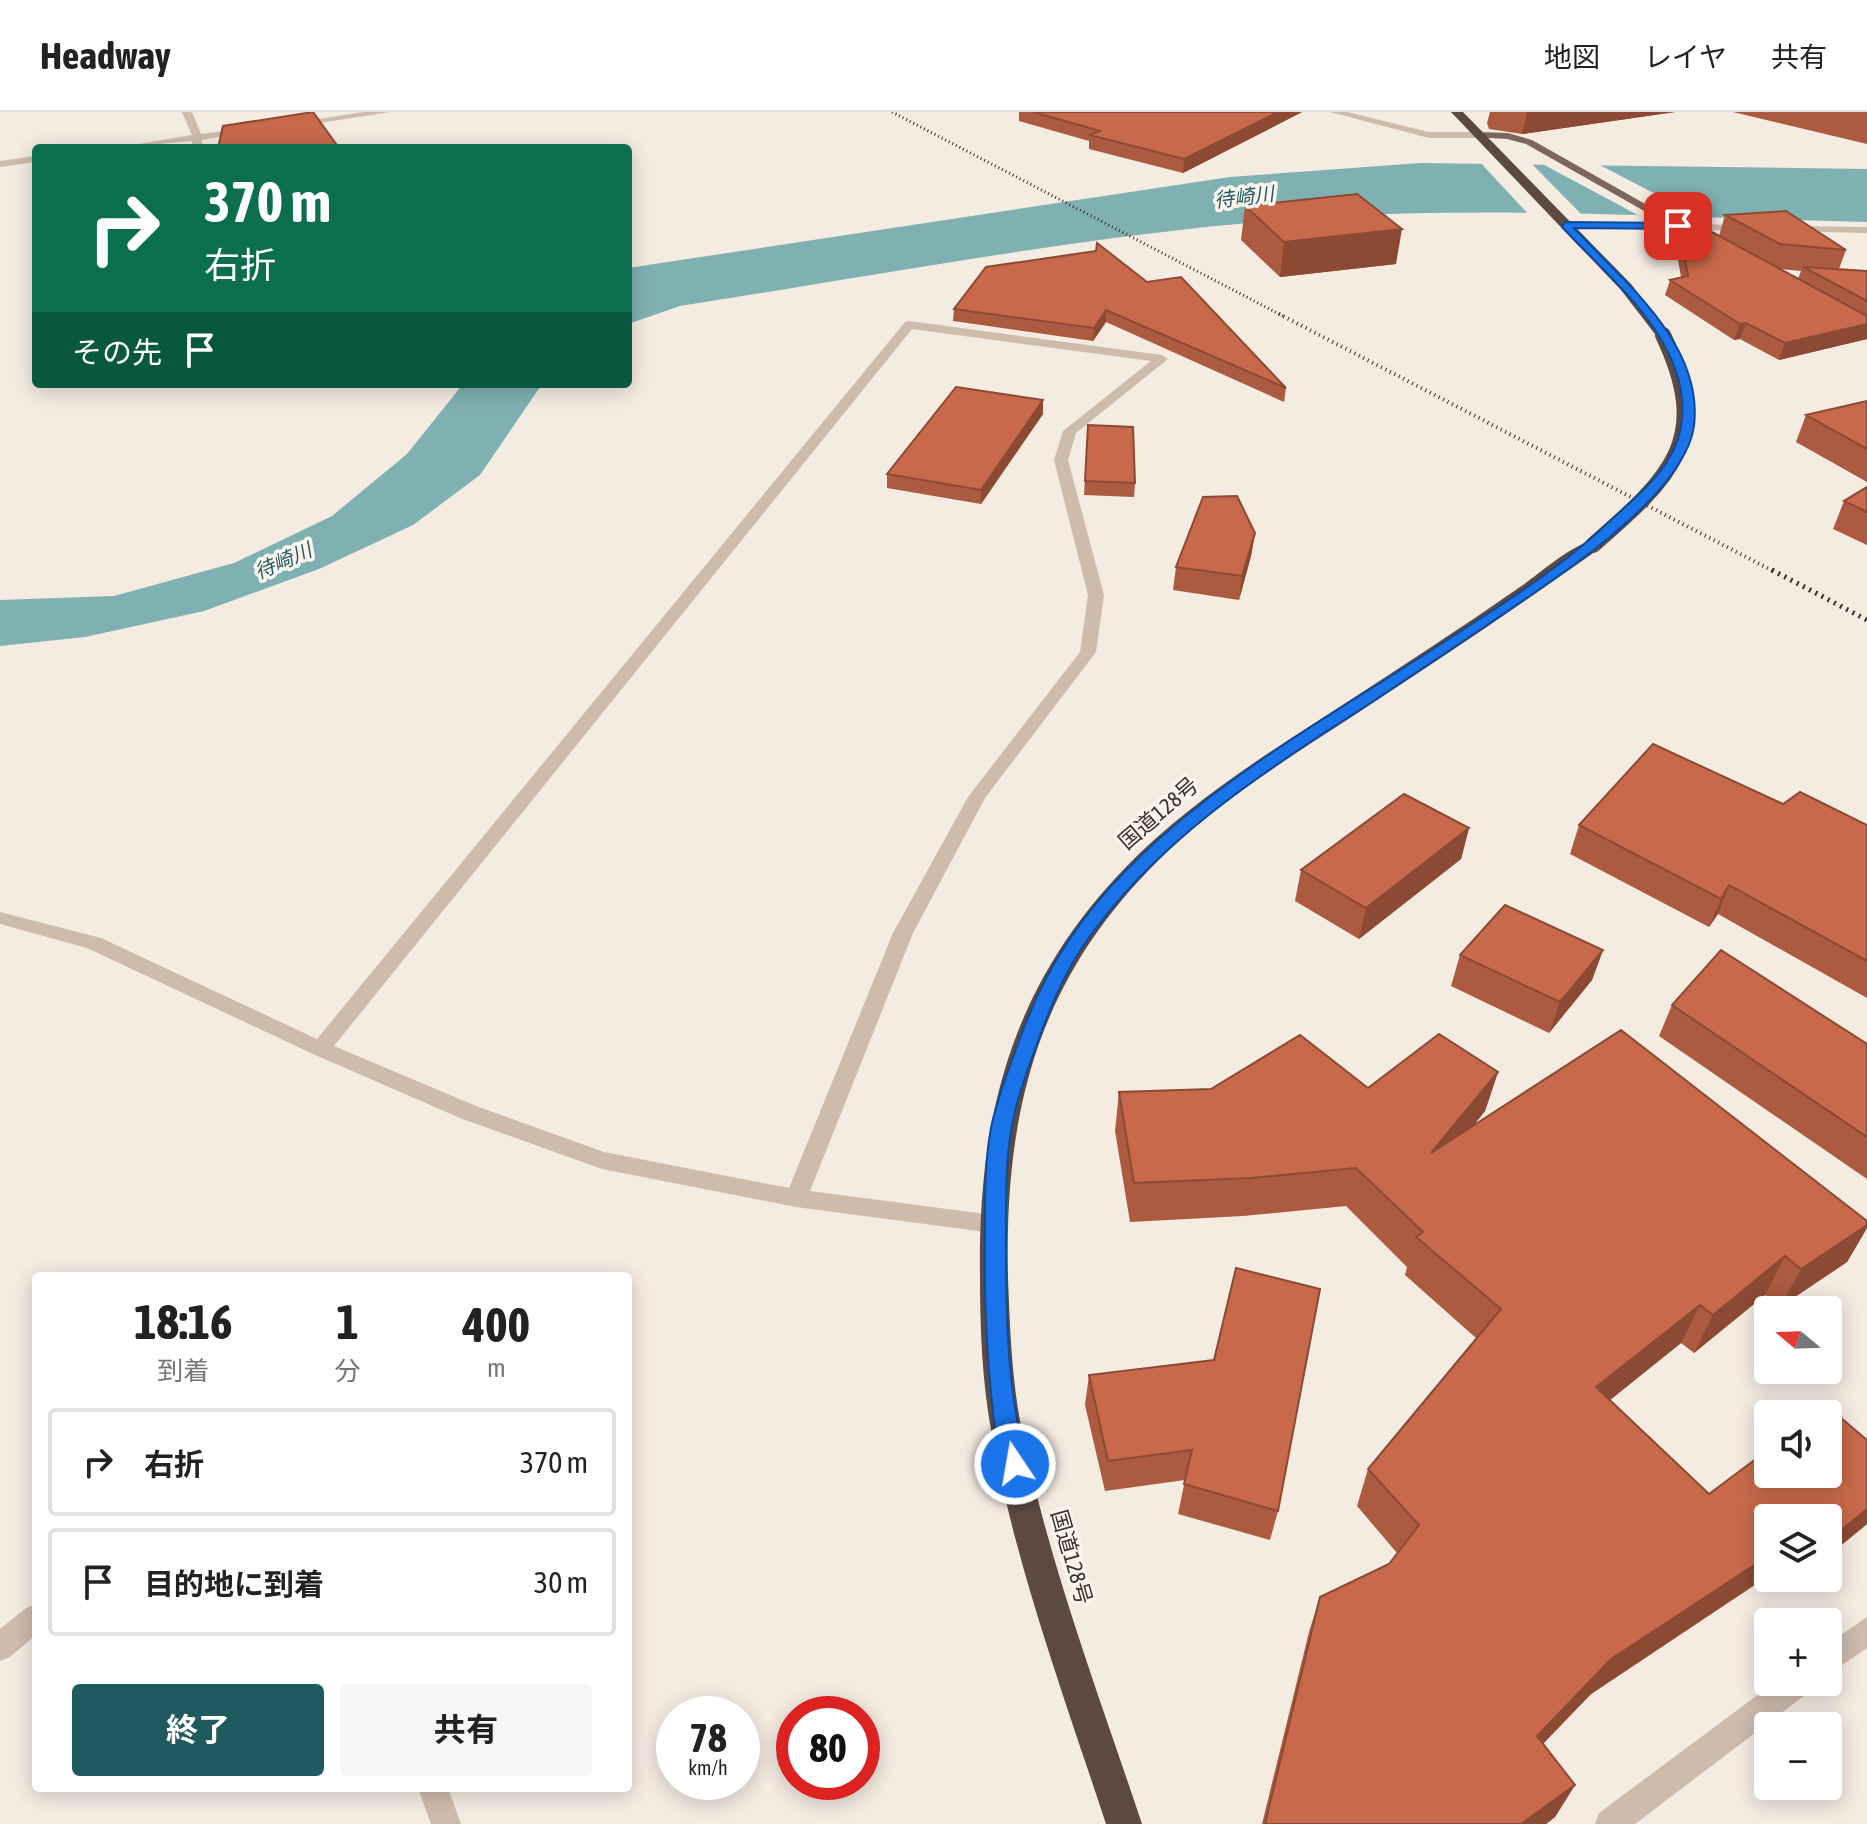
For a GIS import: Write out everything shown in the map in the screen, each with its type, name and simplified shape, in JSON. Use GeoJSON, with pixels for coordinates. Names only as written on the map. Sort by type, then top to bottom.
{"type":"FeatureCollection","features":[{"type":"Feature","properties":{"kind":"highway","name":"国道128号"},"geometry":{"type":"LineString","coordinates":[[1124,1824],[1043,1571],[1008,1437],[995,1325],[993,1224],[1001,1128],[1027,1043],[1075,945],[1110,899],[1160,846],[1216,801],[1309,736],[1494,616],[1593,545],[1663,478],[1688,426],[1685,385],[1663,335],[1626,287],[1457,112]]}},
{"type":"Feature","properties":{"kind":"main road"},"geometry":{"type":"LineString","coordinates":[[1477,135],[1521,139],[1716,247]]}},
{"type":"Feature","properties":{"kind":"street"},"geometry":{"type":"LineString","coordinates":[[187,112],[198,143],[260,129]]}},
{"type":"Feature","properties":{"kind":"street"},"geometry":{"type":"LineString","coordinates":[[276,127],[385,112]]}},
{"type":"Feature","properties":{"kind":"street"},"geometry":{"type":"LineString","coordinates":[[1335,112],[1429,135],[1477,135]]}},
{"type":"Feature","properties":{"kind":"street"},"geometry":{"type":"LineString","coordinates":[[0,164],[32,160]]}},
{"type":"Feature","properties":{"kind":"street"},"geometry":{"type":"LineString","coordinates":[[1561,221],[1764,228]]}},
{"type":"Feature","properties":{"kind":"street"},"geometry":{"type":"LineString","coordinates":[[1779,228],[1867,230]]}},
{"type":"Feature","properties":{"kind":"street"},"geometry":{"type":"LineString","coordinates":[[320,1049],[909,325],[1162,359],[1070,431],[1061,460],[1096,595],[1088,652],[977,797],[903,933],[796,1198]]}},
{"type":"Feature","properties":{"kind":"street"},"geometry":{"type":"LineString","coordinates":[[0,918],[94,943],[320,1049],[468,1112],[602,1160],[796,1198],[993,1224]]}},
{"type":"Feature","properties":{"kind":"street"},"geometry":{"type":"LineString","coordinates":[[0,1647],[32,1620]]}},
{"type":"Feature","properties":{"kind":"street"},"geometry":{"type":"LineString","coordinates":[[1842,1650],[1867,1631]]}},
{"type":"Feature","properties":{"kind":"street"},"geometry":{"type":"LineString","coordinates":[[1610,1824],[1780,1696]]}},
{"type":"Feature","properties":{"kind":"street"},"geometry":{"type":"LineString","coordinates":[[434,1792],[446,1824]]}},
{"type":"Feature","properties":{"kind":"water","name":"待崎川"},"geometry":{"type":"Polygon","coordinates":[[[1421,163],[1867,169],[1867,222],[1458,213],[1241,223],[1000,254],[680,306],[632,323],[632,267],[1230,177],[1421,163]]]}},
{"type":"Feature","properties":{"kind":"water","name":"待崎川"},"geometry":{"type":"Polygon","coordinates":[[[460,388],[539,388],[480,475],[413,525],[319,569],[204,611],[85,637],[0,646],[0,600],[114,596],[234,563],[332,516],[407,454],[460,388]]]}},
{"type":"Feature","properties":{"kind":"pier"},"geometry":{"type":"Polygon","coordinates":[[[1477,159],[1528,160],[1584,217],[1531,217],[1477,159]]]}},
{"type":"Feature","properties":{"kind":"pier"},"geometry":{"type":"Polygon","coordinates":[[[1535,160],[1594,162],[1711,223],[1647,220],[1535,160]]]}},
{"type":"Feature","properties":{"kind":"building"},"geometry":{"type":"Polygon","coordinates":[[[313,112],[336,144],[219,144],[223,126],[313,112]]]}},
{"type":"Feature","properties":{"kind":"building"},"geometry":{"type":"Polygon","coordinates":[[[1033,112],[1278,112],[1184,159],[1090,135],[1100,131],[1033,112]]]}},
{"type":"Feature","properties":{"kind":"building"},"geometry":{"type":"Polygon","coordinates":[[[1357,194],[1402,229],[1284,242],[1245,206],[1357,194]]]}},
{"type":"Feature","properties":{"kind":"building"},"geometry":{"type":"Polygon","coordinates":[[[1786,211],[1846,250],[1780,244],[1725,215],[1786,211]]]}},
{"type":"Feature","properties":{"kind":"building"},"geometry":{"type":"Polygon","coordinates":[[[1699,225],[1867,316],[1867,324],[1785,343],[1746,323],[1740,324],[1670,280],[1688,276],[1679,227],[1699,225]]]}},
{"type":"Feature","properties":{"kind":"building"},"geometry":{"type":"Polygon","coordinates":[[[1097,243],[1147,282],[1181,277],[1286,388],[1106,310],[1094,328],[954,309],[986,267],[1096,251],[1097,243]]]}},
{"type":"Feature","properties":{"kind":"building"},"geometry":{"type":"Polygon","coordinates":[[[1803,267],[1867,271],[1867,301],[1803,267]]]}},
{"type":"Feature","properties":{"kind":"building"},"geometry":{"type":"Polygon","coordinates":[[[956,387],[1043,400],[981,490],[887,474],[956,387]]]}},
{"type":"Feature","properties":{"kind":"building"},"geometry":{"type":"Polygon","coordinates":[[[1867,401],[1867,449],[1806,415],[1867,401]]]}},
{"type":"Feature","properties":{"kind":"building"},"geometry":{"type":"Polygon","coordinates":[[[1088,425],[1133,427],[1135,483],[1085,481],[1088,425]]]}},
{"type":"Feature","properties":{"kind":"building"},"geometry":{"type":"Polygon","coordinates":[[[1867,487],[1867,512],[1844,501],[1867,487]]]}},
{"type":"Feature","properties":{"kind":"building"},"geometry":{"type":"Polygon","coordinates":[[[1237,496],[1255,533],[1242,576],[1176,567],[1203,497],[1237,496]]]}},
{"type":"Feature","properties":{"kind":"building"},"geometry":{"type":"Polygon","coordinates":[[[1653,744],[1783,804],[1800,792],[1867,825],[1867,961],[1729,885],[1721,899],[1579,825],[1653,744]]]}},
{"type":"Feature","properties":{"kind":"building"},"geometry":{"type":"Polygon","coordinates":[[[1404,794],[1469,828],[1366,908],[1301,870],[1404,794]]]}},
{"type":"Feature","properties":{"kind":"building"},"geometry":{"type":"Polygon","coordinates":[[[1505,905],[1603,950],[1560,1002],[1460,955],[1505,905]]]}},
{"type":"Feature","properties":{"kind":"building"},"geometry":{"type":"Polygon","coordinates":[[[1721,950],[1867,1044],[1867,1137],[1672,1005],[1721,950]]]}},
{"type":"Feature","properties":{"kind":"building"},"geometry":{"type":"Polygon","coordinates":[[[1621,1030],[1867,1221],[1867,1225],[1801,1269],[1785,1256],[1713,1315],[1700,1305],[1596,1387],[1709,1494],[1754,1460],[1754,1488],[1842,1488],[1842,1419],[1867,1440],[1867,1509],[1842,1530],[1842,1504],[1754,1504],[1754,1565],[1611,1659],[1537,1736],[1575,1785],[1521,1824],[1265,1824],[1320,1597],[1389,1564],[1419,1525],[1368,1469],[1501,1309],[1416,1237],[1423,1232],[1356,1168],[1251,1178],[1134,1183],[1119,1092],[1211,1089],[1300,1035],[1368,1088],[1439,1034],[1498,1072],[1431,1153],[1621,1030]]]}},
{"type":"Feature","properties":{"kind":"building"},"geometry":{"type":"Polygon","coordinates":[[[1236,1268],[1320,1289],[1278,1511],[1184,1484],[1192,1450],[1108,1461],[1089,1375],[1214,1360],[1236,1268]]]}},
{"type":"Feature","properties":{"kind":"railway"},"geometry":{"type":"LineString","coordinates":[[892,112],[1283,316]]}},
{"type":"Feature","properties":{"kind":"railway"},"geometry":{"type":"LineString","coordinates":[[1279,314],[1775,572]]}},
{"type":"Feature","properties":{"kind":"railway"},"geometry":{"type":"LineString","coordinates":[[1772,570],[1867,620]]}},
{"type":"Feature","properties":{"kind":"route"},"geometry":{"type":"LineString","coordinates":[[1015,1464],[1008,1437],[995,1325],[995,1177],[1001,1128],[1010,1093],[1033,1028],[1060,970],[1110,899],[1160,846],[1216,801],[1309,736],[1494,616],[1593,545],[1628,515],[1663,478],[1680,450],[1688,426],[1685,385],[1679,365],[1644,309],[1565,225],[1678,226]]}}]}
